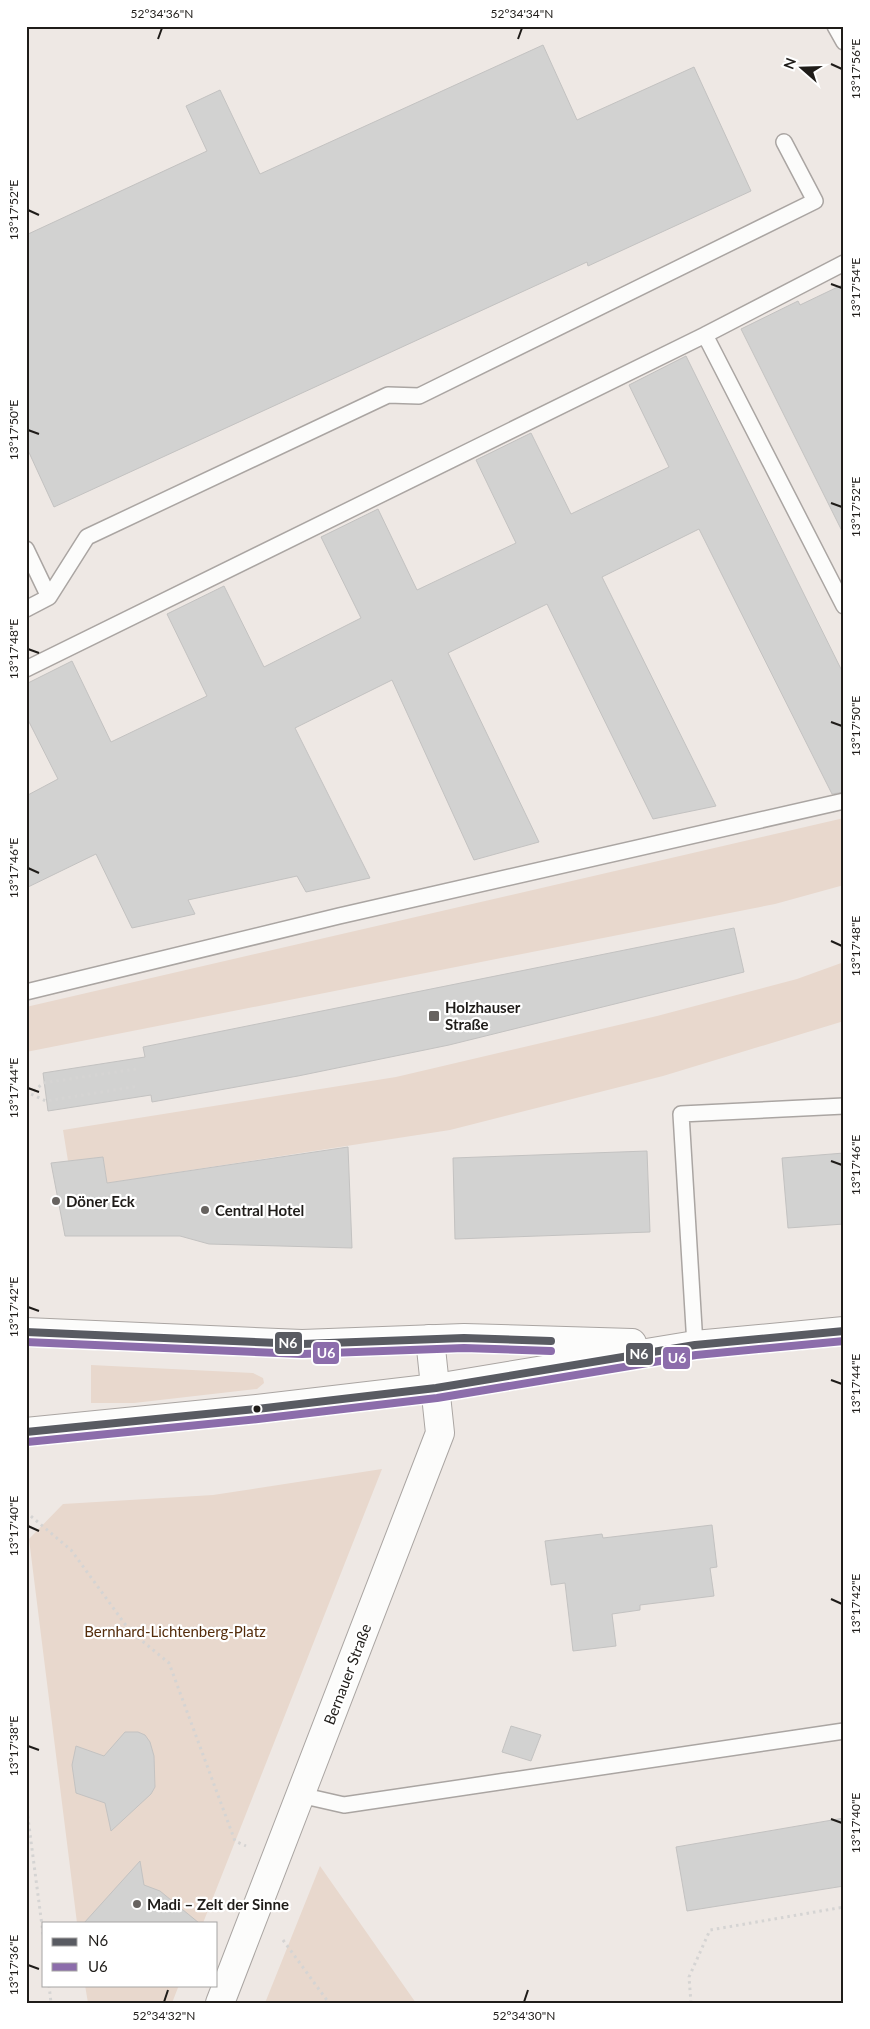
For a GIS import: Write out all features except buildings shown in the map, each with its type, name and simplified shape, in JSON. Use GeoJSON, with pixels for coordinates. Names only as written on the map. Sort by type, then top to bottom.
{"type":"FeatureCollection","features":[{"type":"Feature","properties":{"kind":"main road"},"geometry":{"type":"LineString","coordinates":[[26,1432],[257,1409],[436,1388],[695,1345],[844,1331]]}},
{"type":"Feature","properties":{"kind":"main road"},"geometry":{"type":"LineString","coordinates":[[26,1332],[302,1344],[464,1338],[695,1345]]}},
{"type":"Feature","properties":{"kind":"main road","name":"Bernauer Straße"},"geometry":{"type":"LineString","coordinates":[[220,2003],[440,1433],[430,1339]]}},
{"type":"Feature","properties":{"kind":"lane"},"geometry":{"type":"LineString","coordinates":[[835,26],[844,42]]}},
{"type":"Feature","properties":{"kind":"lane"},"geometry":{"type":"LineString","coordinates":[[26,609],[48,597],[87,537],[388,394],[419,396],[815,201],[784,142]]}},
{"type":"Feature","properties":{"kind":"lane"},"geometry":{"type":"LineString","coordinates":[[26,669],[705,335],[844,263]]}},
{"type":"Feature","properties":{"kind":"lane"},"geometry":{"type":"LineString","coordinates":[[705,335],[844,606]]}},
{"type":"Feature","properties":{"kind":"lane"},"geometry":{"type":"LineString","coordinates":[[26,549],[48,597]]}},
{"type":"Feature","properties":{"kind":"lane"},"geometry":{"type":"LineString","coordinates":[[26,992],[340,916],[844,801]]}},
{"type":"Feature","properties":{"kind":"lane"},"geometry":{"type":"LineString","coordinates":[[695,1345],[682,1114],[844,1106]]}},
{"type":"Feature","properties":{"kind":"lane"},"geometry":{"type":"LineString","coordinates":[[300,1795],[344,1805],[844,1731]]}},
{"type":"Feature","properties":{"kind":"path"},"geometry":{"type":"LineString","coordinates":[[136,1069],[44,1083],[31,1094],[46,1101],[139,1086]]}},
{"type":"Feature","properties":{"kind":"path"},"geometry":{"type":"LineString","coordinates":[[26,1512],[70,1550],[130,1631],[170,1663],[235,1841]]}},
{"type":"Feature","properties":{"kind":"path"},"geometry":{"type":"LineString","coordinates":[[26,1803],[42,1926]]}},
{"type":"Feature","properties":{"kind":"path"},"geometry":{"type":"LineString","coordinates":[[691,2003],[689,1977],[710,1930],[844,1907]]}},
{"type":"Feature","properties":{"kind":"path"},"geometry":{"type":"LineString","coordinates":[[283,1940],[329,2003]]}},
{"type":"Feature","properties":{"kind":"path"},"geometry":{"type":"LineString","coordinates":[[49,1986],[51,2003]]}},
{"type":"Feature","properties":{"kind":"green space"},"geometry":{"type":"Polygon","coordinates":[[[844,818],[844,885],[775,904],[26,1052],[26,1007],[844,818]]]}},
{"type":"Feature","properties":{"kind":"green space"},"geometry":{"type":"Polygon","coordinates":[[[844,962],[844,1021],[663,1076],[450,1130],[107,1183],[103,1157],[68,1161],[63,1130],[396,1077],[657,1016],[797,979],[844,962]]]}},
{"type":"Feature","properties":{"kind":"green space"},"geometry":{"type":"Polygon","coordinates":[[[91,1365],[253,1373],[263,1378],[264,1383],[257,1389],[134,1403],[91,1403],[91,1365]]]}},
{"type":"Feature","properties":{"kind":"green space","name":"Bernhard-Lichtenberg-Platz"},"geometry":{"type":"Polygon","coordinates":[[[382,1469],[203,1922],[77,1922],[29,1539],[63,1504],[213,1495],[382,1469]]]}},
{"type":"Feature","properties":{"kind":"green space"},"geometry":{"type":"Polygon","coordinates":[[[320,1866],[416,2003],[265,2003],[320,1866]]]}},
{"type":"Feature","properties":{"kind":"green space"},"geometry":{"type":"Polygon","coordinates":[[[85,1986],[179,1986],[172,2003],[88,2003],[85,1986]]]}},
{"type":"Feature","properties":{"kind":"transit line","name":"N6"},"geometry":{"type":"LineString","coordinates":[[26,1432],[257,1409],[436,1388],[695,1345],[844,1331]]}},
{"type":"Feature","properties":{"kind":"transit line","name":"N6"},"geometry":{"type":"LineString","coordinates":[[26,1332],[302,1344],[464,1338],[551,1341]]}},
{"type":"Feature","properties":{"kind":"transit line","name":"U6"},"geometry":{"type":"LineString","coordinates":[[27,1442],[258,1419],[437,1398],[696,1355],[844,1341]]}},
{"type":"Feature","properties":{"kind":"transit line","name":"U6"},"geometry":{"type":"LineString","coordinates":[[26,1342],[302,1354],[464,1348],[551,1351]]}},
{"type":"Feature","properties":{"kind":"place","name":"Holzhauser Straße"},"geometry":{"type":"Point","coordinates":[434,1016]}},
{"type":"Feature","properties":{"kind":"place","name":"Döner Eck"},"geometry":{"type":"Point","coordinates":[56,1201]}},
{"type":"Feature","properties":{"kind":"place","name":"Central Hotel"},"geometry":{"type":"Point","coordinates":[205,1210]}},
{"type":"Feature","properties":{"kind":"place","name":"Madi – Zelt der Sinne"},"geometry":{"type":"Point","coordinates":[137,1904]}}]}
